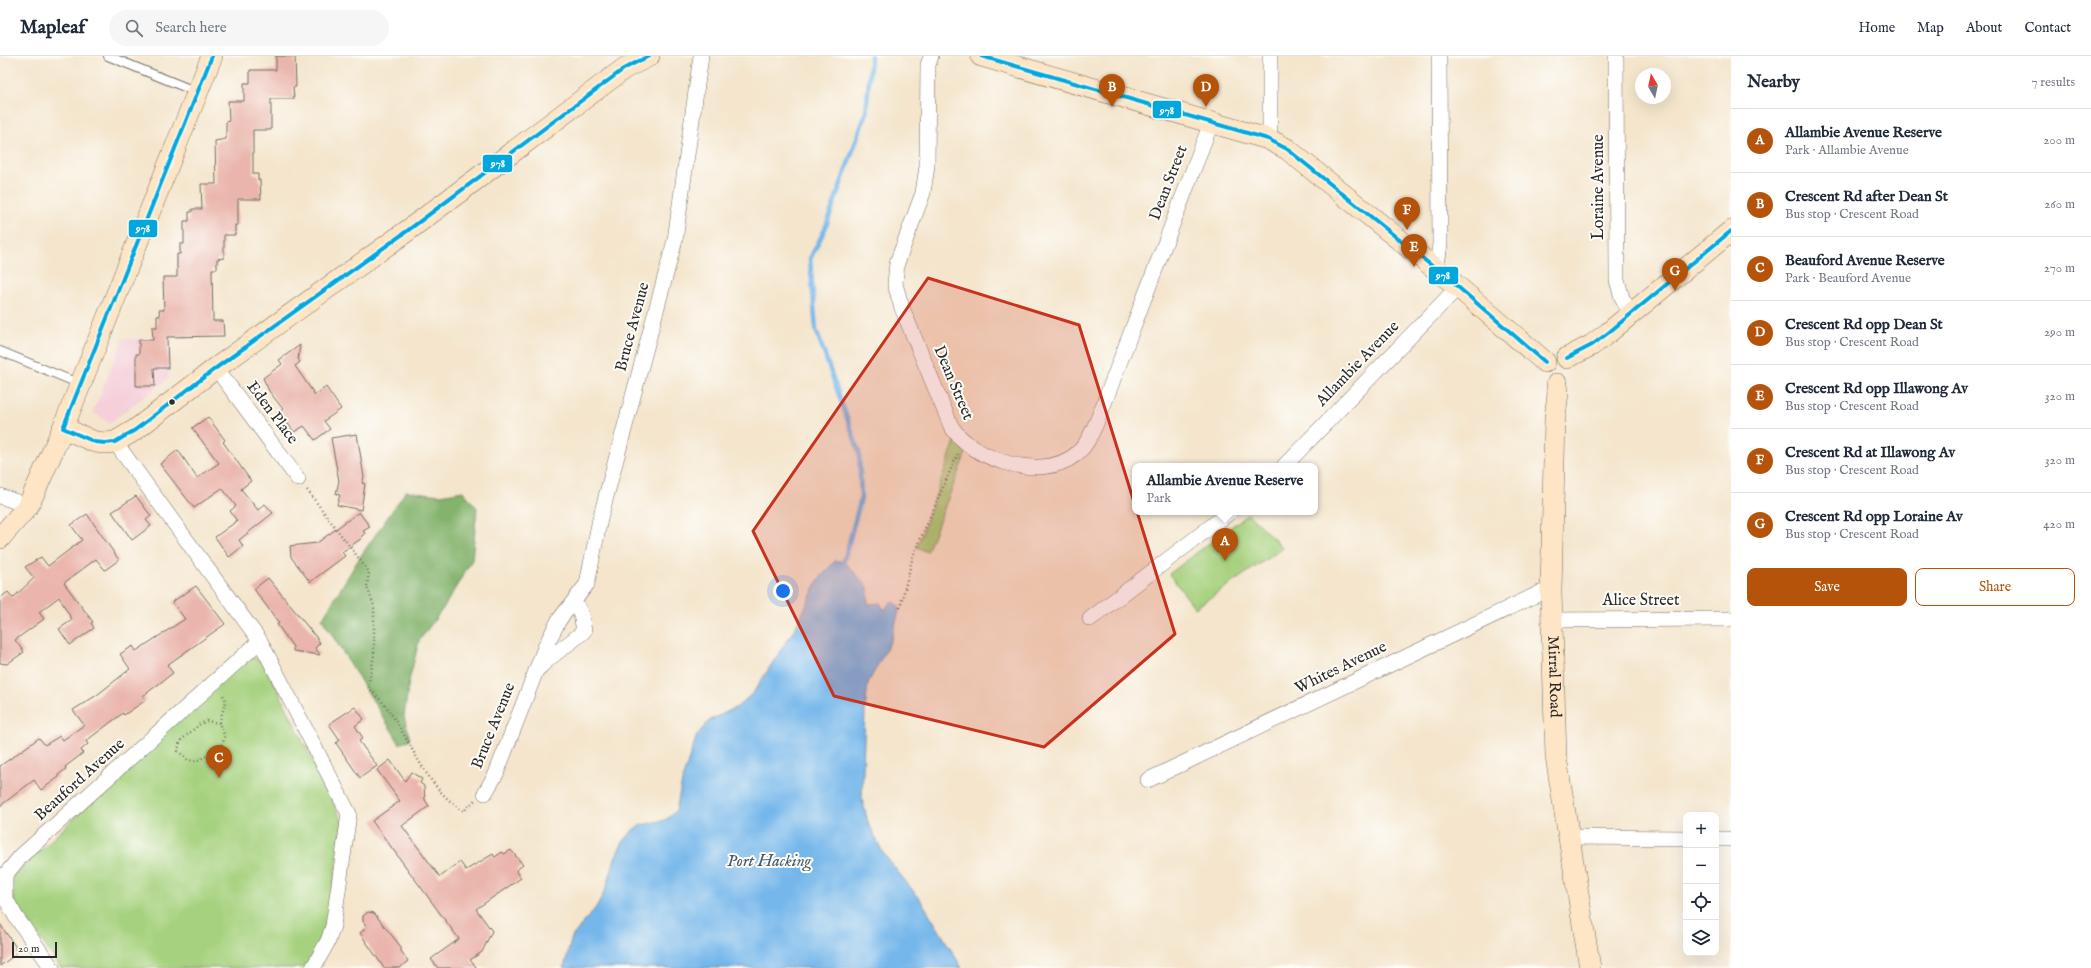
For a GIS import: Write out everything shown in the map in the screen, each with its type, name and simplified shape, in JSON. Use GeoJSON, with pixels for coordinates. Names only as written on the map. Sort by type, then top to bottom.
{"type":"FeatureCollection","features":[{"type":"Feature","properties":{"kind":"street"},"geometry":{"type":"LineString","coordinates":[[0,538],[28,506],[63,428],[212,56]]}},
{"type":"Feature","properties":{"kind":"street"},"geometry":{"type":"LineString","coordinates":[[63,428],[95,442],[115,442],[135,430],[216,368],[407,231],[625,68],[649,56]]}},
{"type":"Feature","properties":{"kind":"street","name":"Bruce Avenue"},"geometry":{"type":"LineString","coordinates":[[485,793],[496,774],[546,645],[559,620],[587,584],[600,519],[675,240],[701,56]]}},
{"type":"Feature","properties":{"kind":"street","name":"Dean Street"},"geometry":{"type":"LineString","coordinates":[[931,56],[928,65],[927,166],[923,193],[896,263],[895,284],[902,308],[951,426],[957,436],[986,455],[1015,464],[1033,468],[1050,466],[1063,462],[1076,454],[1088,441],[1101,412],[1211,123]]}},
{"type":"Feature","properties":{"kind":"street"},"geometry":{"type":"LineString","coordinates":[[981,56],[1268,139],[1287,149],[1458,287],[1545,362]]}},
{"type":"Feature","properties":{"kind":"street"},"geometry":{"type":"LineString","coordinates":[[1268,139],[1270,128],[1270,56]]}},
{"type":"Feature","properties":{"kind":"street"},"geometry":{"type":"LineString","coordinates":[[1432,266],[1438,258],[1440,244],[1439,56]]}},
{"type":"Feature","properties":{"kind":"street","name":"Loraine Avenue"},"geometry":{"type":"LineString","coordinates":[[1616,56],[1617,280],[1622,298],[1631,314]]}},
{"type":"Feature","properties":{"kind":"street"},"geometry":{"type":"LineString","coordinates":[[1567,358],[1592,345],[1731,230]]}},
{"type":"Feature","properties":{"kind":"street","name":"Allambie Avenue"},"geometry":{"type":"LineString","coordinates":[[1287,463],[1458,287]]}},
{"type":"Feature","properties":{"kind":"street"},"geometry":{"type":"LineString","coordinates":[[1555,355],[1567,358],[1572,365],[1571,374],[1566,381],[1557,384],[1552,383],[1545,376],[1543,367],[1545,362],[1555,355]]}},
{"type":"Feature","properties":{"kind":"street","name":"Eden Place"},"geometry":{"type":"LineString","coordinates":[[216,368],[298,479]]}},
{"type":"Feature","properties":{"kind":"street","name":"Mirral Road"},"geometry":{"type":"LineString","coordinates":[[1557,384],[1558,393],[1555,417],[1551,592],[1556,757],[1590,968]]}},
{"type":"Feature","properties":{"kind":"street"},"geometry":{"type":"LineString","coordinates":[[115,442],[260,641],[349,814],[333,926],[328,941],[313,968]]}},
{"type":"Feature","properties":{"kind":"street"},"geometry":{"type":"LineString","coordinates":[[0,496],[28,506]]}},
{"type":"Feature","properties":{"kind":"street"},"geometry":{"type":"LineString","coordinates":[[1090,619],[1226,515]]}},
{"type":"Feature","properties":{"kind":"street","name":"Whites Avenue"},"geometry":{"type":"LineString","coordinates":[[1148,780],[1540,593],[1551,592]]}},
{"type":"Feature","properties":{"kind":"street","name":"Bruce Avenue"},"geometry":{"type":"LineString","coordinates":[[536,671],[552,654],[572,642],[584,631],[581,614],[574,602]]}},
{"type":"Feature","properties":{"kind":"street","name":"Alice Street"},"geometry":{"type":"LineString","coordinates":[[1552,620],[1731,619]]}},
{"type":"Feature","properties":{"kind":"street","name":"Beauford Avenue"},"geometry":{"type":"LineString","coordinates":[[52,968],[16,918],[6,898],[5,875],[20,856],[116,773],[212,683],[260,641]]}},
{"type":"Feature","properties":{"kind":"street"},"geometry":{"type":"LineString","coordinates":[[1569,837],[1683,838]]}},
{"type":"Feature","properties":{"kind":"street"},"geometry":{"type":"LineString","coordinates":[[1719,839],[1731,839]]}},
{"type":"Feature","properties":{"kind":"lane"},"geometry":{"type":"LineString","coordinates":[[108,56],[197,92]]}},
{"type":"Feature","properties":{"kind":"lane"},"geometry":{"type":"LineString","coordinates":[[0,351],[80,384]]}},
{"type":"Feature","properties":{"kind":"path"},"geometry":{"type":"LineString","coordinates":[[900,608],[913,556],[964,441]]}},
{"type":"Feature","properties":{"kind":"path"},"geometry":{"type":"LineString","coordinates":[[298,479],[368,572],[367,586],[374,606],[374,655],[368,687],[387,707],[429,777],[453,804],[464,811],[470,803],[485,793]]}},
{"type":"Feature","properties":{"kind":"path"},"geometry":{"type":"LineString","coordinates":[[212,683],[223,694],[226,702],[219,723],[225,737],[223,743],[211,753],[195,761],[188,760],[178,751],[180,741],[200,724],[207,721],[219,723]]}},
{"type":"Feature","properties":{"kind":"highlighted area"},"geometry":{"type":"Polygon","coordinates":[[[928,278],[1079,325],[1175,634],[1044,747],[834,696],[753,531],[928,278]]]}},
{"type":"Feature","properties":{"kind":"shaded area"},"geometry":{"type":"Polygon","coordinates":[[[168,338],[169,378],[109,423],[93,412],[123,339],[168,338]]]}},
{"type":"Feature","properties":{"kind":"green space"},"geometry":{"type":"Polygon","coordinates":[[[957,436],[969,445],[927,552],[917,547],[957,436]]]}},
{"type":"Feature","properties":{"kind":"green space"},"geometry":{"type":"Polygon","coordinates":[[[406,491],[441,495],[463,491],[477,508],[472,560],[444,607],[419,641],[409,681],[404,717],[410,739],[400,744],[322,619],[360,557],[406,491]]]}},
{"type":"Feature","properties":{"kind":"green space"},"geometry":{"type":"Polygon","coordinates":[[[1247,515],[1249,515],[1283,548],[1195,608],[1169,574],[1247,515]]]}},
{"type":"Feature","properties":{"kind":"green space"},"geometry":{"type":"Polygon","coordinates":[[[248,656],[264,662],[343,823],[328,921],[313,957],[303,968],[61,968],[12,898],[12,878],[163,733],[248,656]]]}},
{"type":"Feature","properties":{"kind":"water","name":"Port Hacking"},"geometry":{"type":"Polygon","coordinates":[[[835,561],[844,561],[868,587],[868,604],[880,603],[884,610],[892,601],[900,608],[890,642],[868,683],[865,710],[862,799],[868,822],[883,853],[922,902],[962,968],[564,968],[572,937],[598,905],[607,886],[615,858],[623,842],[634,829],[641,825],[665,820],[676,810],[683,777],[697,735],[710,720],[737,707],[753,693],[796,627],[818,580],[835,561]]]}},
{"type":"Feature","properties":{"kind":"building"},"geometry":{"type":"Polygon","coordinates":[[[276,56],[295,56],[296,87],[293,87],[294,99],[271,99],[271,130],[253,130],[253,174],[258,174],[258,180],[260,180],[261,199],[238,199],[238,225],[235,225],[235,235],[224,235],[224,258],[217,259],[217,269],[212,269],[213,321],[223,321],[224,336],[167,337],[168,368],[154,368],[155,386],[136,386],[136,354],[139,354],[139,340],[153,340],[152,327],[157,327],[157,316],[160,316],[159,310],[164,310],[163,277],[177,277],[177,254],[180,254],[180,244],[184,244],[184,221],[189,221],[189,212],[192,212],[192,209],[202,209],[201,184],[216,184],[215,141],[226,139],[226,122],[229,121],[228,101],[244,101],[244,83],[250,83],[250,70],[276,70],[276,56]]]}},
{"type":"Feature","properties":{"kind":"building"},"geometry":{"type":"Polygon","coordinates":[[[300,345],[298,359],[300,362],[295,366],[315,395],[326,387],[341,409],[324,421],[330,429],[315,440],[304,426],[294,432],[279,412],[283,409],[269,391],[263,378],[282,364],[279,360],[300,345]]]}},
{"type":"Feature","properties":{"kind":"building"},"geometry":{"type":"Polygon","coordinates":[[[208,417],[225,440],[223,442],[251,481],[241,489],[258,510],[265,504],[273,513],[239,540],[243,546],[229,557],[215,537],[237,521],[230,511],[236,506],[222,488],[194,508],[160,464],[178,450],[197,478],[219,463],[192,428],[208,417]]]}},
{"type":"Feature","properties":{"kind":"building"},"geometry":{"type":"Polygon","coordinates":[[[357,434],[364,477],[362,483],[365,484],[361,510],[337,505],[340,495],[336,494],[339,481],[331,438],[357,434]]]}},
{"type":"Feature","properties":{"kind":"building"},"geometry":{"type":"Polygon","coordinates":[[[136,496],[151,516],[146,520],[151,526],[132,540],[112,512],[136,496]]]}},
{"type":"Feature","properties":{"kind":"building"},"geometry":{"type":"Polygon","coordinates":[[[359,512],[370,527],[363,531],[365,533],[361,537],[362,538],[342,552],[345,556],[310,582],[291,557],[290,546],[317,543],[359,512]]]}},
{"type":"Feature","properties":{"kind":"building"},"geometry":{"type":"Polygon","coordinates":[[[87,514],[119,560],[105,570],[96,559],[64,583],[93,622],[91,623],[94,628],[70,645],[59,629],[72,620],[59,597],[39,612],[44,619],[15,640],[24,652],[7,664],[0,663],[0,598],[8,592],[13,598],[34,578],[25,567],[41,557],[48,566],[82,540],[71,525],[87,514]]]}},
{"type":"Feature","properties":{"kind":"building"},"geometry":{"type":"Polygon","coordinates":[[[268,578],[316,637],[320,643],[315,648],[320,655],[293,651],[293,647],[277,624],[279,623],[254,589],[268,578]]]}},
{"type":"Feature","properties":{"kind":"building"},"geometry":{"type":"Polygon","coordinates":[[[196,586],[225,624],[167,665],[173,673],[143,696],[146,700],[124,715],[123,713],[86,741],[88,744],[81,750],[83,753],[65,767],[66,769],[58,775],[59,777],[41,790],[34,780],[0,806],[0,766],[39,738],[45,745],[60,736],[63,740],[84,725],[73,710],[97,695],[130,669],[120,654],[133,646],[136,651],[185,619],[172,602],[196,586]]]}},
{"type":"Feature","properties":{"kind":"building"},"geometry":{"type":"Polygon","coordinates":[[[355,707],[364,719],[355,726],[363,738],[359,741],[377,766],[360,778],[336,743],[340,740],[329,724],[355,707]]]}},
{"type":"Feature","properties":{"kind":"building"},"geometry":{"type":"Polygon","coordinates":[[[390,760],[405,781],[411,772],[422,779],[420,783],[424,786],[425,800],[429,806],[402,826],[440,877],[460,862],[466,870],[493,854],[495,857],[502,852],[504,854],[511,850],[523,865],[516,870],[521,878],[476,909],[492,931],[482,952],[470,960],[477,968],[438,968],[431,959],[459,939],[372,821],[400,801],[377,770],[390,760]]]}},
{"type":"Feature","properties":{"kind":"building"},"geometry":{"type":"Polygon","coordinates":[[[368,912],[374,913],[401,947],[401,951],[408,961],[399,968],[384,968],[360,933],[367,927],[363,921],[363,916],[368,912]]]}},
{"type":"Feature","properties":{"kind":"building"},"geometry":{"type":"Polygon","coordinates":[[[0,924],[15,946],[16,954],[0,966],[0,924]]]}},
{"type":"Feature","properties":{"kind":"waterway"},"geometry":{"type":"LineString","coordinates":[[844,561],[861,498],[859,452],[816,330],[810,259],[825,229],[866,113],[871,56]]}},
{"type":"Feature","properties":{"kind":"transit line","name":"978"},"geometry":{"type":"LineString","coordinates":[[212,56],[63,428],[95,442],[115,442],[135,430],[216,368],[407,231],[625,68],[649,56]]}},
{"type":"Feature","properties":{"kind":"transit line","name":"978"},"geometry":{"type":"LineString","coordinates":[[981,56],[1268,139],[1287,149],[1458,287],[1545,362]]}},
{"type":"Feature","properties":{"kind":"transit line","name":"978"},"geometry":{"type":"LineString","coordinates":[[1567,358],[1592,345],[1608,333],[1731,231]]}},
{"type":"Feature","properties":{"kind":"place","name":"Crescent Rd after Dean St"},"geometry":{"type":"Point","coordinates":[1112,107]}},
{"type":"Feature","properties":{"kind":"place","name":"Crescent Rd opp Dean St"},"geometry":{"type":"Point","coordinates":[1206,107]}},
{"type":"Feature","properties":{"kind":"place","name":"Crescent Rd at Illawong Av"},"geometry":{"type":"Point","coordinates":[1407,230]}},
{"type":"Feature","properties":{"kind":"place","name":"Crescent Rd opp Illawong Av"},"geometry":{"type":"Point","coordinates":[1414,267]}},
{"type":"Feature","properties":{"kind":"place","name":"Crescent Rd opp Loraine Av"},"geometry":{"type":"Point","coordinates":[1675,291]}},
{"type":"Feature","properties":{"kind":"place","name":"Allambie Avenue Reserve"},"geometry":{"type":"Point","coordinates":[1225,561]}},
{"type":"Feature","properties":{"kind":"place","name":"Beauford Avenue Reserve"},"geometry":{"type":"Point","coordinates":[219,778]}}]}
